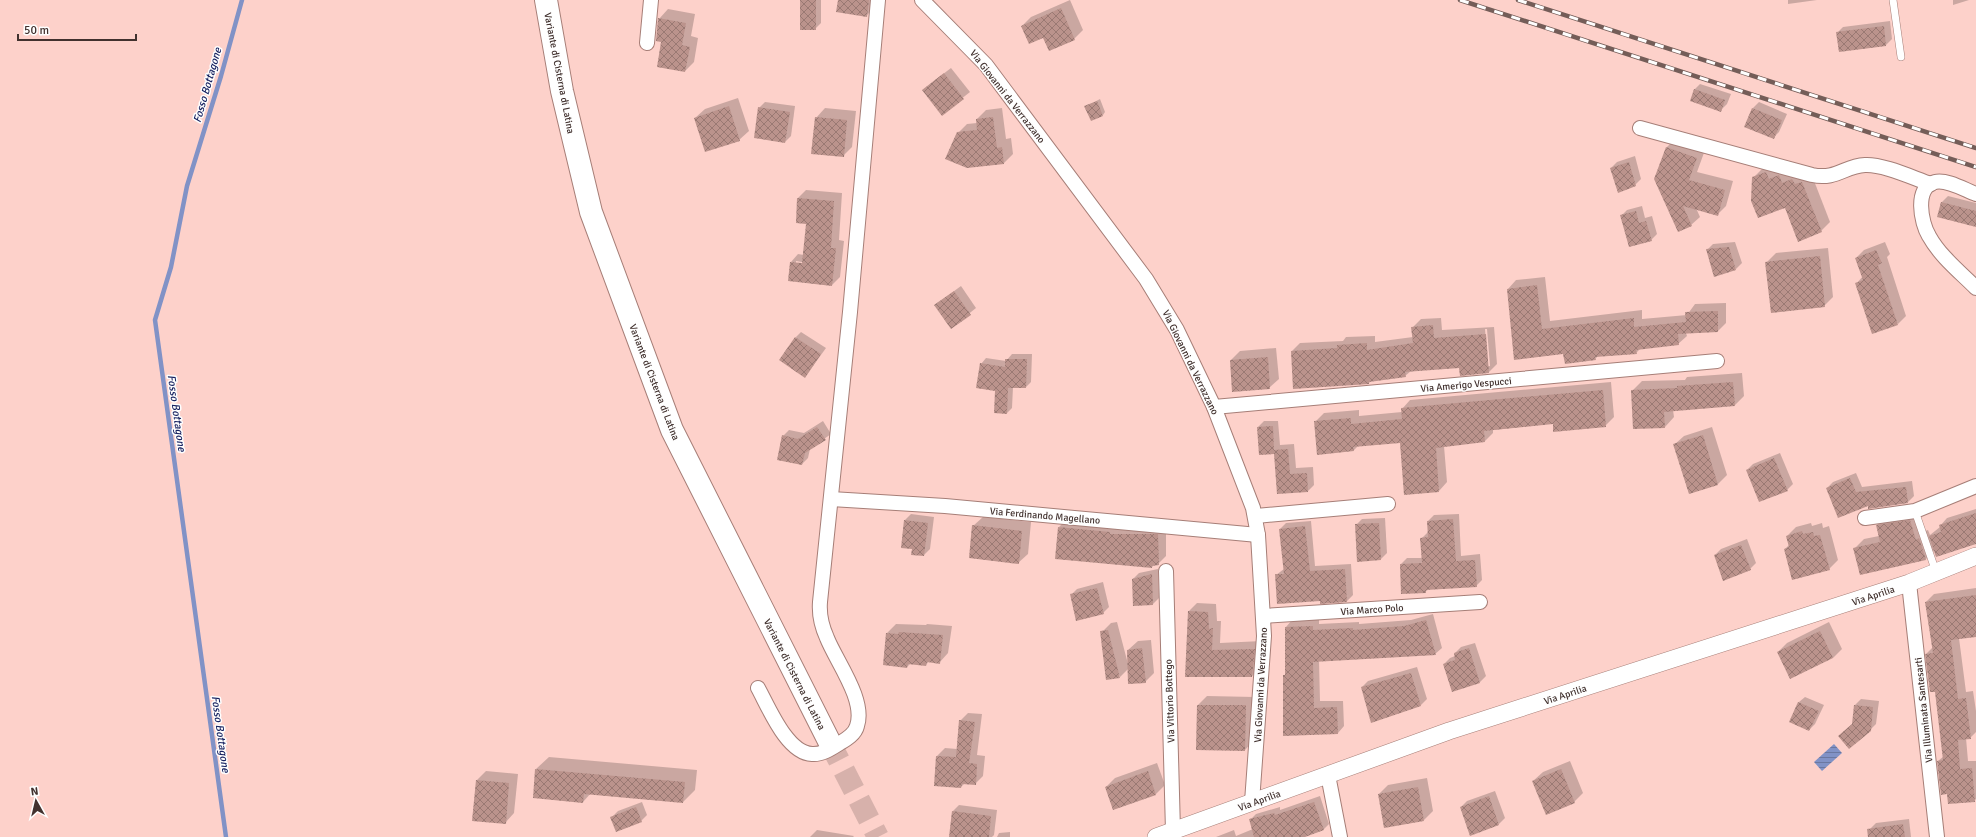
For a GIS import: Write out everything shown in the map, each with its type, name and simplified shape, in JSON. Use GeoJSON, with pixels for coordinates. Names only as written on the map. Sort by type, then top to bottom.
{"type":"FeatureCollection","features":[{"type":"Feature","properties":{"kind":"main road","name":"Variante di Cisterna di Latina"},"geometry":{"type":"LineString","coordinates":[[546,0],[562,91],[590,212],[672,430],[829,741]]}},
{"type":"Feature","properties":{"kind":"street"},"geometry":{"type":"LineString","coordinates":[[647,43],[651,0]]}},
{"type":"Feature","properties":{"kind":"street"},"geometry":{"type":"LineString","coordinates":[[758,688],[786,736],[795,746],[807,753],[818,754],[827,750],[850,736],[857,727],[858,716],[855,698],[826,638],[820,614],[820,597],[831,499],[878,0]]}},
{"type":"Feature","properties":{"kind":"street","name":"Via Giovanni da Verrazzano"},"geometry":{"type":"LineString","coordinates":[[922,0],[986,65],[1146,279],[1175,326],[1214,407],[1256,516],[1258,535],[1264,654],[1252,802]]}},
{"type":"Feature","properties":{"kind":"street"},"geometry":{"type":"LineString","coordinates":[[1640,128],[1812,175],[1832,176],[1857,166],[1875,165],[1931,184],[1941,182],[1976,194]]}},
{"type":"Feature","properties":{"kind":"street"},"geometry":{"type":"LineString","coordinates":[[1931,184],[1924,193],[1921,206],[1926,230],[1936,246],[1976,288]]}},
{"type":"Feature","properties":{"kind":"street","name":"Via Amerigo Vespucci"},"geometry":{"type":"LineString","coordinates":[[1214,407],[1717,361]]}},
{"type":"Feature","properties":{"kind":"street"},"geometry":{"type":"LineString","coordinates":[[1865,518],[1915,511],[1976,486]]}},
{"type":"Feature","properties":{"kind":"street","name":"Via Ferdinando Magellano"},"geometry":{"type":"LineString","coordinates":[[831,499],[945,506],[1258,535]]}},
{"type":"Feature","properties":{"kind":"street"},"geometry":{"type":"LineString","coordinates":[[1256,516],[1388,504]]}},
{"type":"Feature","properties":{"kind":"street","name":"Via Aprilia"},"geometry":{"type":"LineString","coordinates":[[1156,837],[1449,731],[1909,583],[1976,556]]}},
{"type":"Feature","properties":{"kind":"street","name":"Via Vittorio Bottego"},"geometry":{"type":"LineString","coordinates":[[1166,571],[1173,831]]}},
{"type":"Feature","properties":{"kind":"street","name":"Via Illuminata Santesarti"},"geometry":{"type":"LineString","coordinates":[[1909,583],[1937,837]]}},
{"type":"Feature","properties":{"kind":"street","name":"Via Marco Polo"},"geometry":{"type":"LineString","coordinates":[[1263,616],[1480,602]]}},
{"type":"Feature","properties":{"kind":"street"},"geometry":{"type":"LineString","coordinates":[[1328,775],[1340,837]]}},
{"type":"Feature","properties":{"kind":"lane"},"geometry":{"type":"LineString","coordinates":[[1893,0],[1901,57]]}},
{"type":"Feature","properties":{"kind":"lane"},"geometry":{"type":"LineString","coordinates":[[1915,511],[1936,572]]}},
{"type":"Feature","properties":{"kind":"water"},"geometry":{"type":"Polygon","coordinates":[[[1834,744],[1842,753],[1822,771],[1814,762],[1834,744]]]}},
{"type":"Feature","properties":{"kind":"building"},"geometry":{"type":"Polygon","coordinates":[[[800,0],[816,0],[816,30],[800,30],[800,0]]]}},
{"type":"Feature","properties":{"kind":"building"},"geometry":{"type":"Polygon","coordinates":[[[838,0],[869,0],[867,17],[836,12],[838,0]]]}},
{"type":"Feature","properties":{"kind":"building"},"geometry":{"type":"Polygon","coordinates":[[[1061,8],[1075,40],[1049,51],[1043,38],[1029,44],[1021,26],[1061,8]]]}},
{"type":"Feature","properties":{"kind":"building"},"geometry":{"type":"Polygon","coordinates":[[[658,18],[686,23],[682,45],[690,47],[685,72],[657,67],[661,42],[656,41],[658,18]]]}},
{"type":"Feature","properties":{"kind":"building"},"geometry":{"type":"Polygon","coordinates":[[[1884,26],[1886,46],[1839,52],[1836,32],[1884,26]]]}},
{"type":"Feature","properties":{"kind":"building"},"geometry":{"type":"Polygon","coordinates":[[[944,73],[964,99],[942,116],[922,90],[944,73]]]}},
{"type":"Feature","properties":{"kind":"building"},"geometry":{"type":"Polygon","coordinates":[[[1694,89],[1725,100],[1721,112],[1690,101],[1694,89]]]}},
{"type":"Feature","properties":{"kind":"building"},"geometry":{"type":"Polygon","coordinates":[[[1097,101],[1103,116],[1091,121],[1084,106],[1097,101]]]}},
{"type":"Feature","properties":{"kind":"building"},"geometry":{"type":"Polygon","coordinates":[[[729,106],[740,141],[705,152],[694,118],[729,106]]]}},
{"type":"Feature","properties":{"kind":"building"},"geometry":{"type":"Polygon","coordinates":[[[758,107],[790,112],[785,143],[754,138],[758,107]]]}},
{"type":"Feature","properties":{"kind":"building"},"geometry":{"type":"Polygon","coordinates":[[[1752,108],[1782,120],[1774,139],[1744,127],[1752,108]]]}},
{"type":"Feature","properties":{"kind":"building"},"geometry":{"type":"Polygon","coordinates":[[[815,117],[847,120],[844,157],[811,154],[815,117]]]}},
{"type":"Feature","properties":{"kind":"building"},"geometry":{"type":"Polygon","coordinates":[[[993,117],[997,148],[1002,147],[1004,164],[967,168],[945,159],[957,132],[977,130],[976,119],[993,117]]]}},
{"type":"Feature","properties":{"kind":"building"},"geometry":{"type":"Polygon","coordinates":[[[1666,147],[1697,158],[1689,180],[1725,190],[1718,216],[1683,206],[1692,226],[1678,232],[1654,179],[1666,147]]]}},
{"type":"Feature","properties":{"kind":"building"},"geometry":{"type":"Polygon","coordinates":[[[1629,162],[1636,186],[1618,193],[1610,168],[1629,162]]]}},
{"type":"Feature","properties":{"kind":"building"},"geometry":{"type":"Polygon","coordinates":[[[1766,172],[1769,179],[1779,175],[1782,183],[1792,179],[1795,184],[1802,182],[1822,232],[1798,242],[1785,208],[1758,218],[1751,201],[1752,177],[1766,172]]]}},
{"type":"Feature","properties":{"kind":"building"},"geometry":{"type":"Polygon","coordinates":[[[797,198],[834,201],[831,248],[836,248],[832,286],[788,281],[790,262],[802,263],[806,224],[796,223],[797,198]]]}},
{"type":"Feature","properties":{"kind":"building"},"geometry":{"type":"Polygon","coordinates":[[[1941,202],[1976,211],[1976,227],[1937,217],[1941,202]]]}},
{"type":"Feature","properties":{"kind":"building"},"geometry":{"type":"Polygon","coordinates":[[[1636,211],[1639,223],[1646,221],[1652,241],[1629,247],[1620,215],[1636,211]]]}},
{"type":"Feature","properties":{"kind":"building"},"geometry":{"type":"Polygon","coordinates":[[[1729,247],[1736,270],[1714,277],[1706,249],[1729,247]]]}},
{"type":"Feature","properties":{"kind":"building"},"geometry":{"type":"Polygon","coordinates":[[[1876,250],[1882,263],[1878,265],[1898,325],[1872,334],[1855,283],[1863,280],[1855,258],[1876,250]]]}},
{"type":"Feature","properties":{"kind":"building"},"geometry":{"type":"Polygon","coordinates":[[[1820,256],[1825,307],[1771,313],[1765,262],[1820,256]]]}},
{"type":"Feature","properties":{"kind":"building"},"geometry":{"type":"Polygon","coordinates":[[[1537,285],[1542,329],[1634,318],[1634,327],[1686,322],[1685,312],[1718,311],[1718,332],[1678,334],[1679,345],[1636,350],[1637,354],[1595,357],[1596,360],[1565,364],[1563,354],[1514,360],[1507,289],[1537,285]]]}},
{"type":"Feature","properties":{"kind":"building"},"geometry":{"type":"Polygon","coordinates":[[[954,291],[971,315],[951,329],[934,305],[954,291]]]}},
{"type":"Feature","properties":{"kind":"building"},"geometry":{"type":"Polygon","coordinates":[[[1433,325],[1434,338],[1486,334],[1489,373],[1460,376],[1459,368],[1405,372],[1406,377],[1369,382],[1369,384],[1293,389],[1291,351],[1337,348],[1337,345],[1367,343],[1367,350],[1413,343],[1411,327],[1433,325]]]}},
{"type":"Feature","properties":{"kind":"building"},"geometry":{"type":"Polygon","coordinates":[[[795,337],[821,354],[805,378],[779,360],[795,337]]]}},
{"type":"Feature","properties":{"kind":"building"},"geometry":{"type":"Polygon","coordinates":[[[1268,357],[1270,389],[1232,392],[1230,360],[1268,357]]]}},
{"type":"Feature","properties":{"kind":"building"},"geometry":{"type":"Polygon","coordinates":[[[1005,359],[1027,359],[1026,388],[1008,388],[1007,414],[994,413],[995,391],[976,388],[980,363],[1005,367],[1005,359]]]}},
{"type":"Feature","properties":{"kind":"building"},"geometry":{"type":"Polygon","coordinates":[[[1733,382],[1735,406],[1664,412],[1665,428],[1633,429],[1631,390],[1677,388],[1677,386],[1733,382]]]}},
{"type":"Feature","properties":{"kind":"building"},"geometry":{"type":"Polygon","coordinates":[[[1603,390],[1606,427],[1553,432],[1553,424],[1484,431],[1485,442],[1436,448],[1439,492],[1404,495],[1400,443],[1353,447],[1354,451],[1317,455],[1314,421],[1351,418],[1351,424],[1402,419],[1401,408],[1603,390]]]}},
{"type":"Feature","properties":{"kind":"building"},"geometry":{"type":"Polygon","coordinates":[[[1273,426],[1274,450],[1288,449],[1290,474],[1307,473],[1308,492],[1277,494],[1274,454],[1259,455],[1257,427],[1273,426]]]}},
{"type":"Feature","properties":{"kind":"building"},"geometry":{"type":"Polygon","coordinates":[[[817,427],[826,440],[805,453],[802,465],[777,460],[782,435],[798,439],[817,427]]]}},
{"type":"Feature","properties":{"kind":"building"},"geometry":{"type":"Polygon","coordinates":[[[1703,435],[1718,485],[1689,494],[1673,444],[1703,435]]]}},
{"type":"Feature","properties":{"kind":"building"},"geometry":{"type":"Polygon","coordinates":[[[1774,458],[1788,491],[1759,502],[1746,470],[1774,458]]]}},
{"type":"Feature","properties":{"kind":"building"},"geometry":{"type":"Polygon","coordinates":[[[1850,478],[1856,492],[1906,487],[1908,503],[1868,509],[1868,506],[1838,518],[1826,488],[1850,478]]]}},
{"type":"Feature","properties":{"kind":"building"},"geometry":{"type":"Polygon","coordinates":[[[1976,513],[1976,544],[1936,557],[1929,536],[1941,532],[1939,525],[1976,513]]]}},
{"type":"Feature","properties":{"kind":"building"},"geometry":{"type":"Polygon","coordinates":[[[1453,519],[1456,561],[1475,560],[1477,587],[1426,590],[1426,593],[1401,594],[1400,564],[1422,563],[1420,538],[1428,537],[1427,521],[1453,519]]]}},
{"type":"Feature","properties":{"kind":"building"},"geometry":{"type":"Polygon","coordinates":[[[904,520],[928,523],[924,556],[911,555],[912,549],[901,548],[904,520]]]}},
{"type":"Feature","properties":{"kind":"building"},"geometry":{"type":"Polygon","coordinates":[[[1910,520],[1916,540],[1919,538],[1926,560],[1860,575],[1853,548],[1880,542],[1876,525],[1910,520]]]}},
{"type":"Feature","properties":{"kind":"building"},"geometry":{"type":"Polygon","coordinates":[[[1379,523],[1381,560],[1357,562],[1355,524],[1379,523]]]}},
{"type":"Feature","properties":{"kind":"building"},"geometry":{"type":"Polygon","coordinates":[[[972,525],[1022,531],[1019,564],[969,558],[972,525]]]}},
{"type":"Feature","properties":{"kind":"building"},"geometry":{"type":"Polygon","coordinates":[[[1305,526],[1310,571],[1345,569],[1347,602],[1320,604],[1320,601],[1277,604],[1275,574],[1284,574],[1279,529],[1305,526]]]}},
{"type":"Feature","properties":{"kind":"building"},"geometry":{"type":"Polygon","coordinates":[[[1058,527],[1110,532],[1110,534],[1158,534],[1159,565],[1152,566],[1152,568],[1055,559],[1058,527]]]}},
{"type":"Feature","properties":{"kind":"building"},"geometry":{"type":"Polygon","coordinates":[[[1802,531],[1803,534],[1813,532],[1814,536],[1820,535],[1830,570],[1792,580],[1784,549],[1789,547],[1786,536],[1802,531]]]}},
{"type":"Feature","properties":{"kind":"building"},"geometry":{"type":"Polygon","coordinates":[[[1741,545],[1751,570],[1723,581],[1714,555],[1741,545]]]}},
{"type":"Feature","properties":{"kind":"building"},"geometry":{"type":"Polygon","coordinates":[[[1152,574],[1153,605],[1133,606],[1132,579],[1152,574]]]}},
{"type":"Feature","properties":{"kind":"building"},"geometry":{"type":"Polygon","coordinates":[[[1097,588],[1104,614],[1076,621],[1070,594],[1097,588]]]}},
{"type":"Feature","properties":{"kind":"building"},"geometry":{"type":"Polygon","coordinates":[[[1976,595],[1976,637],[1951,640],[1958,699],[1966,698],[1971,739],[1958,740],[1960,769],[1972,768],[1975,802],[1948,804],[1947,794],[1941,795],[1937,761],[1943,760],[1935,692],[1930,692],[1925,654],[1933,653],[1925,602],[1976,595]]]}},
{"type":"Feature","properties":{"kind":"building"},"geometry":{"type":"Polygon","coordinates":[[[1188,611],[1208,612],[1209,629],[1213,628],[1212,650],[1255,649],[1252,677],[1185,677],[1188,611]]]}},
{"type":"Feature","properties":{"kind":"building"},"geometry":{"type":"Polygon","coordinates":[[[1426,620],[1436,655],[1313,662],[1314,708],[1337,707],[1338,734],[1283,736],[1285,627],[1313,626],[1313,630],[1353,628],[1353,630],[1404,626],[1426,620]]]}},
{"type":"Feature","properties":{"kind":"building"},"geometry":{"type":"Polygon","coordinates":[[[1108,630],[1120,678],[1106,680],[1100,631],[1108,630]]]}},
{"type":"Feature","properties":{"kind":"building"},"geometry":{"type":"Polygon","coordinates":[[[1820,631],[1833,658],[1790,679],[1777,652],[1820,631]]]}},
{"type":"Feature","properties":{"kind":"building"},"geometry":{"type":"Polygon","coordinates":[[[899,632],[943,635],[940,664],[927,662],[926,666],[908,664],[907,668],[883,665],[886,633],[898,634],[899,632]]]}},
{"type":"Feature","properties":{"kind":"building"},"geometry":{"type":"Polygon","coordinates":[[[1142,648],[1146,683],[1128,684],[1127,650],[1142,648]]]}},
{"type":"Feature","properties":{"kind":"building"},"geometry":{"type":"Polygon","coordinates":[[[1469,648],[1480,683],[1452,692],[1443,664],[1455,660],[1454,653],[1469,648]]]}},
{"type":"Feature","properties":{"kind":"building"},"geometry":{"type":"Polygon","coordinates":[[[1411,673],[1421,706],[1371,723],[1361,687],[1411,673]]]}},
{"type":"Feature","properties":{"kind":"building"},"geometry":{"type":"Polygon","coordinates":[[[1798,702],[1819,711],[1809,731],[1789,722],[1798,702]]]}},
{"type":"Feature","properties":{"kind":"building"},"geometry":{"type":"Polygon","coordinates":[[[1197,705],[1246,705],[1245,751],[1196,750],[1197,705]]]}},
{"type":"Feature","properties":{"kind":"building"},"geometry":{"type":"Polygon","coordinates":[[[1854,705],[1873,707],[1871,731],[1849,749],[1838,736],[1852,724],[1854,705]]]}},
{"type":"Feature","properties":{"kind":"building"},"geometry":{"type":"Polygon","coordinates":[[[959,720],[975,722],[969,763],[977,764],[976,785],[962,784],[961,788],[934,786],[936,756],[956,757],[959,720]]]}},
{"type":"Feature","properties":{"kind":"building"},"geometry":{"type":"Polygon","coordinates":[[[535,769],[685,782],[683,803],[584,794],[583,803],[533,798],[535,769]]]}},
{"type":"Feature","properties":{"kind":"building"},"geometry":{"type":"Polygon","coordinates":[[[1561,769],[1575,803],[1546,815],[1532,781],[1561,769]]]}},
{"type":"Feature","properties":{"kind":"building"},"geometry":{"type":"Polygon","coordinates":[[[1148,771],[1156,795],[1113,810],[1105,787],[1148,771]]]}},
{"type":"Feature","properties":{"kind":"building"},"geometry":{"type":"Polygon","coordinates":[[[476,780],[509,783],[506,824],[472,821],[476,780]]]}},
{"type":"Feature","properties":{"kind":"building"},"geometry":{"type":"Polygon","coordinates":[[[1418,787],[1424,821],[1384,828],[1378,794],[1418,787]]]}},
{"type":"Feature","properties":{"kind":"building"},"geometry":{"type":"Polygon","coordinates":[[[1489,796],[1499,825],[1470,836],[1460,807],[1489,796]]]}},
{"type":"Feature","properties":{"kind":"building"},"geometry":{"type":"Polygon","coordinates":[[[1314,802],[1324,830],[1305,837],[1254,837],[1249,819],[1274,813],[1275,815],[1314,802]]]}},
{"type":"Feature","properties":{"kind":"building"},"geometry":{"type":"Polygon","coordinates":[[[636,807],[642,822],[616,832],[610,817],[636,807]]]}},
{"type":"Feature","properties":{"kind":"building"},"geometry":{"type":"Polygon","coordinates":[[[952,811],[991,816],[989,837],[949,837],[952,811]]]}},
{"type":"Feature","properties":{"kind":"building"},"geometry":{"type":"Polygon","coordinates":[[[1903,824],[1905,837],[1868,837],[1867,829],[1903,824]]]}},
{"type":"Feature","properties":{"kind":"waterway","name":"Fosso Bottagone"},"geometry":{"type":"LineString","coordinates":[[226,837],[155,320],[171,267],[187,186],[221,76],[242,0]]}},
{"type":"Feature","properties":{"kind":"tunnel"},"geometry":{"type":"LineString","coordinates":[[829,741],[878,837]]}},
{"type":"Feature","properties":{"kind":"railway"},"geometry":{"type":"LineString","coordinates":[[1460,0],[1976,167]]}},
{"type":"Feature","properties":{"kind":"railway"},"geometry":{"type":"LineString","coordinates":[[1518,0],[1976,148]]}}]}
